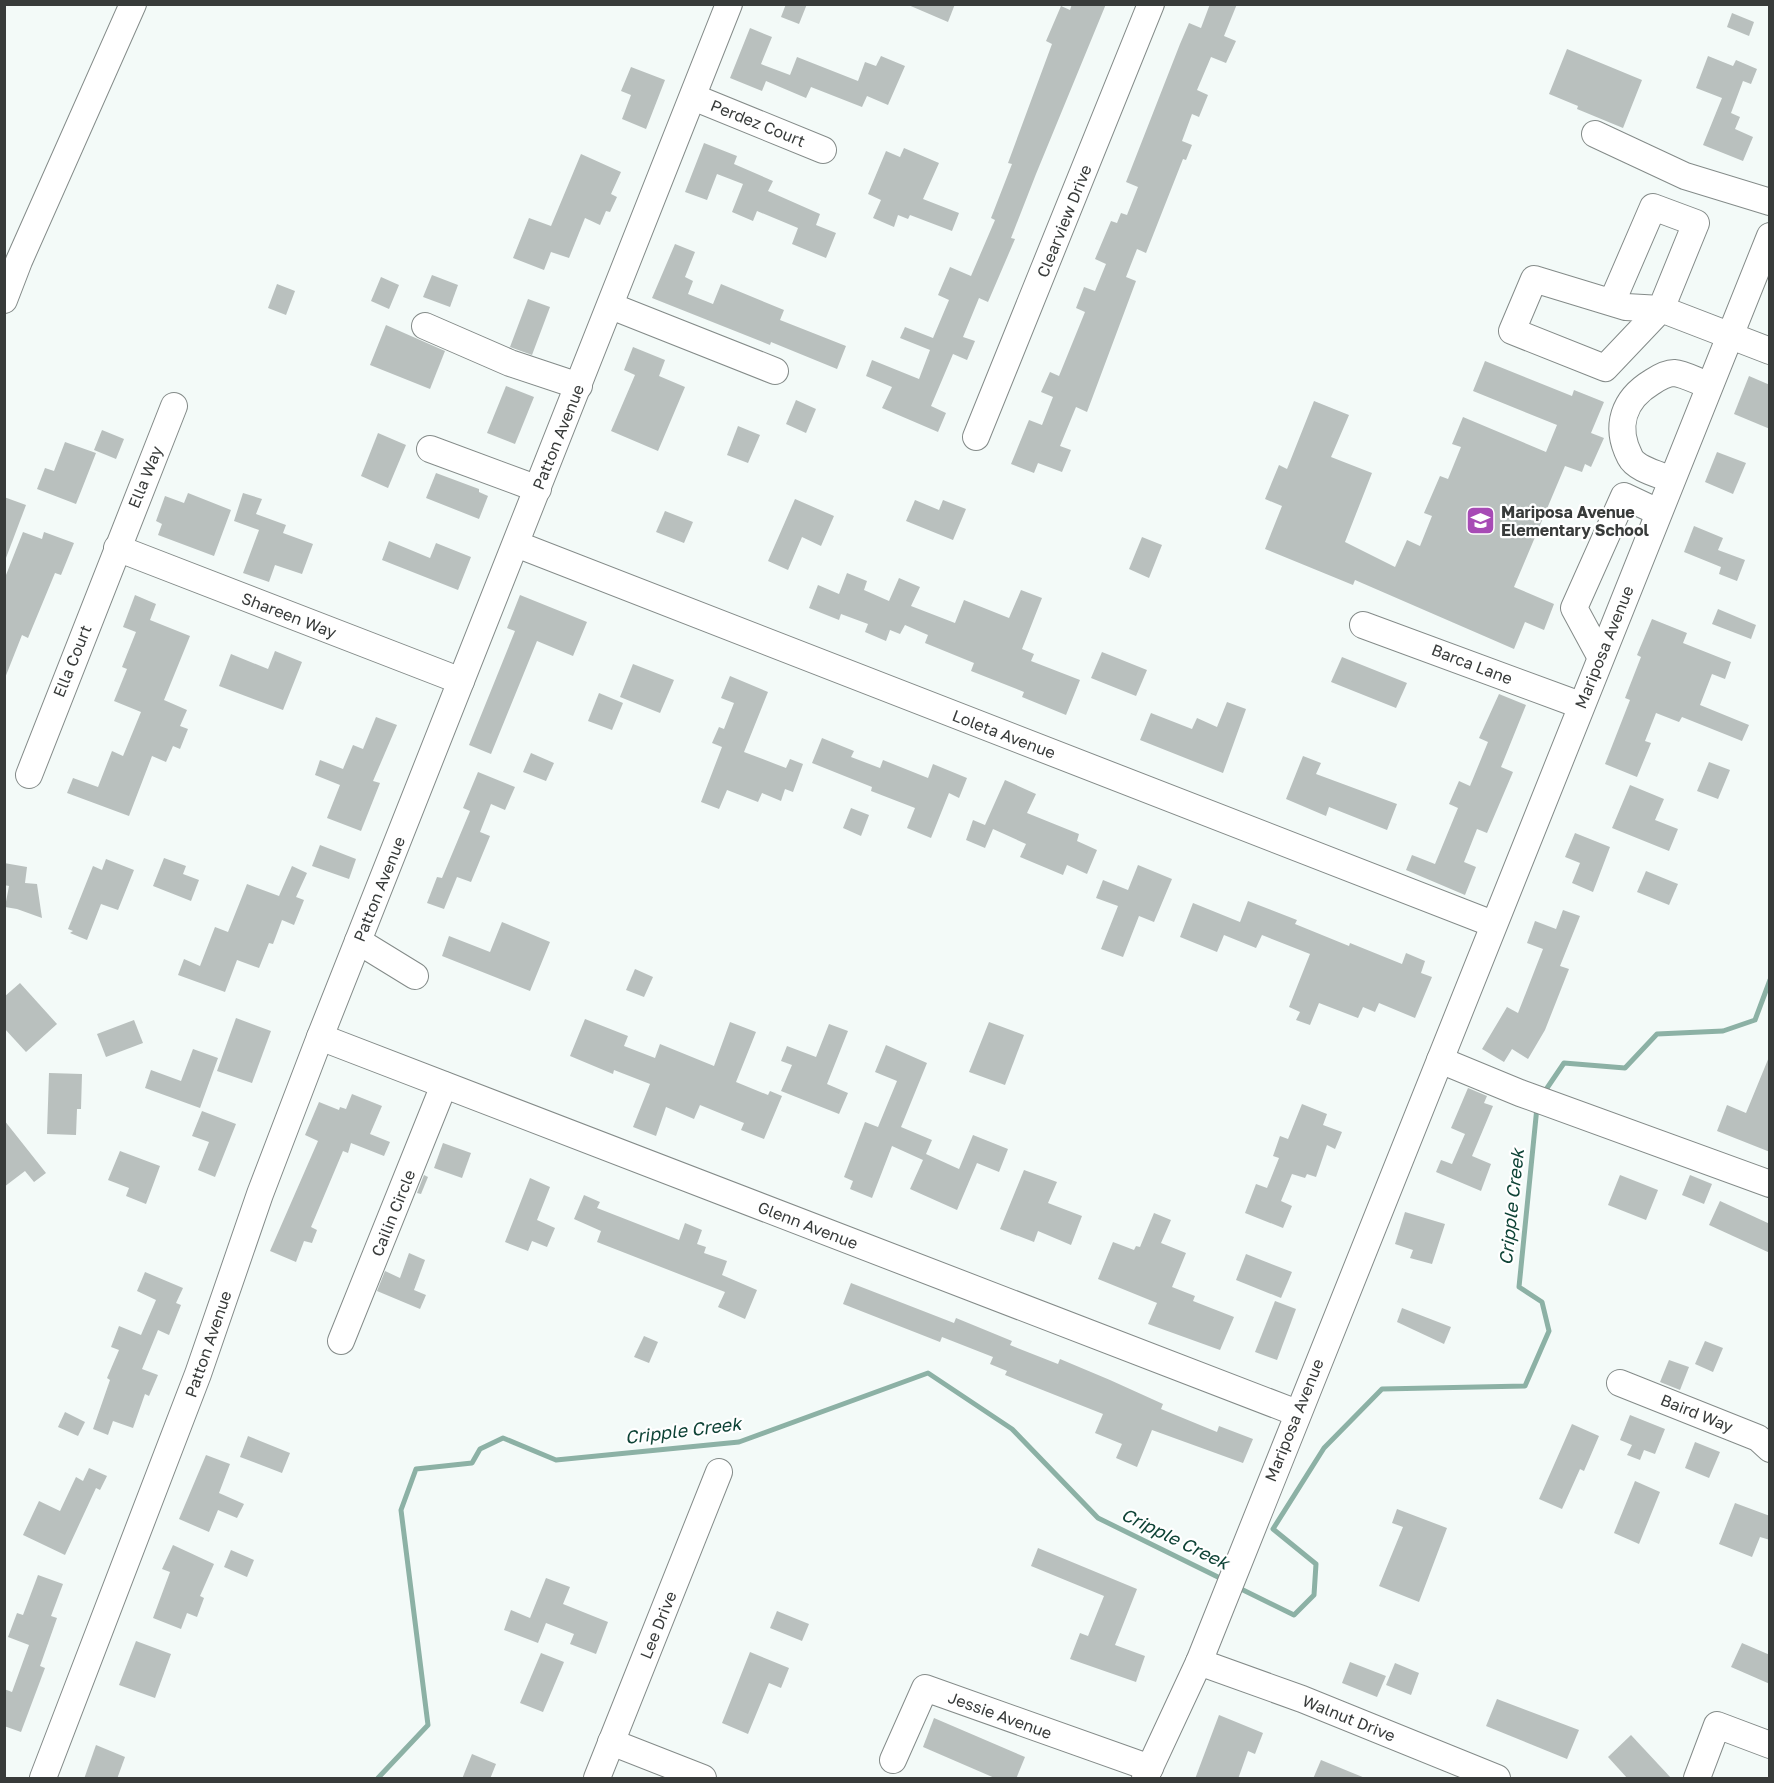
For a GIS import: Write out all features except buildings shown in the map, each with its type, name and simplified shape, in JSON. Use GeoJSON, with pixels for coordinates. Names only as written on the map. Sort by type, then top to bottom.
{"type":"FeatureCollection","features":[{"type":"Feature","properties":{"kind":"street"},"geometry":{"type":"LineString","coordinates":[[4,300],[12,258],[133,4]]}},
{"type":"Feature","properties":{"kind":"street","name":"Patton Avenue"},"geometry":{"type":"LineString","coordinates":[[43,1779],[198,1374],[260,1194],[320,1037],[729,4]]}},
{"type":"Feature","properties":{"kind":"street","name":"Clearview Drive"},"geometry":{"type":"LineString","coordinates":[[976,437],[1151,4]]}},
{"type":"Feature","properties":{"kind":"street","name":"Perdez Court"},"geometry":{"type":"LineString","coordinates":[[693,97],[823,150]]}},
{"type":"Feature","properties":{"kind":"street"},"geometry":{"type":"LineString","coordinates":[[1595,134],[1685,176],[1770,202]]}},
{"type":"Feature","properties":{"kind":"street"},"geometry":{"type":"LineString","coordinates":[[1612,302],[1653,207],[1696,224],[1661,309],[1605,368],[1512,332],[1534,279],[1626,307],[1661,309],[1770,351]]}},
{"type":"Feature","properties":{"kind":"street","name":"Mariposa Avenue"},"geometry":{"type":"LineString","coordinates":[[1148,1773],[1199,1662],[1670,479],[1770,236]]}},
{"type":"Feature","properties":{"kind":"street"},"geometry":{"type":"LineString","coordinates":[[611,306],[775,371]]}},
{"type":"Feature","properties":{"kind":"street"},"geometry":{"type":"LineString","coordinates":[[425,326],[510,363],[579,386]]}},
{"type":"Feature","properties":{"kind":"street"},"geometry":{"type":"LineString","coordinates":[[1670,479],[1639,466],[1630,459],[1622,425],[1625,411],[1637,391],[1658,378],[1673,373],[1709,385]]}},
{"type":"Feature","properties":{"kind":"street","name":"Ella Way"},"geometry":{"type":"LineString","coordinates":[[117,548],[174,406]]}},
{"type":"Feature","properties":{"kind":"street"},"geometry":{"type":"LineString","coordinates":[[430,449],[538,489]]}},
{"type":"Feature","properties":{"kind":"street"},"geometry":{"type":"LineString","coordinates":[[1600,657],[1574,608],[1624,496],[1658,512]]}},
{"type":"Feature","properties":{"kind":"street","name":"Loleta Avenue"},"geometry":{"type":"LineString","coordinates":[[516,544],[1493,924]]}},
{"type":"Feature","properties":{"kind":"street","name":"Shareen Way"},"geometry":{"type":"LineString","coordinates":[[117,548],[461,681]]}},
{"type":"Feature","properties":{"kind":"street","name":"Ella Court"},"geometry":{"type":"LineString","coordinates":[[29,775],[117,548]]}},
{"type":"Feature","properties":{"kind":"street","name":"Barca Lane"},"geometry":{"type":"LineString","coordinates":[[1363,625],[1580,705]]}},
{"type":"Feature","properties":{"kind":"street"},"geometry":{"type":"LineString","coordinates":[[358,941],[415,976]]}},
{"type":"Feature","properties":{"kind":"street","name":"Glenn Avenue"},"geometry":{"type":"LineString","coordinates":[[320,1037],[1297,1413]]}},
{"type":"Feature","properties":{"kind":"street"},"geometry":{"type":"LineString","coordinates":[[1440,1060],[1520,1093],[1770,1184]]}},
{"type":"Feature","properties":{"kind":"street","name":"Cailin Circle"},"geometry":{"type":"LineString","coordinates":[[341,1341],[444,1085]]}},
{"type":"Feature","properties":{"kind":"street","name":"Baird Way"},"geometry":{"type":"LineString","coordinates":[[1620,1383],[1758,1438],[1770,1449]]}},
{"type":"Feature","properties":{"kind":"street","name":"Lee Drive"},"geometry":{"type":"LineString","coordinates":[[597,1779],[719,1472]]}},
{"type":"Feature","properties":{"kind":"street","name":"Walnut Drive"},"geometry":{"type":"LineString","coordinates":[[1199,1662],[1302,1699],[1497,1779]]}},
{"type":"Feature","properties":{"kind":"street","name":"Jessie Avenue"},"geometry":{"type":"LineString","coordinates":[[893,1760],[925,1688],[1148,1773]]}},
{"type":"Feature","properties":{"kind":"street"},"geometry":{"type":"LineString","coordinates":[[1697,1779],[1717,1725],[1770,1745]]}},
{"type":"Feature","properties":{"kind":"street"},"geometry":{"type":"LineString","coordinates":[[611,1742],[703,1779]]}},
{"type":"Feature","properties":{"kind":"waterway","name":"Cripple Creek"},"geometry":{"type":"LineString","coordinates":[[1543,1094],[1564,1063],[1625,1068],[1657,1034],[1723,1031],[1755,1020],[1770,980]]}},
{"type":"Feature","properties":{"kind":"waterway","name":"Cripple Creek"},"geometry":{"type":"LineString","coordinates":[[1237,1587],[1294,1615],[1314,1595],[1316,1564],[1273,1529],[1324,1448],[1382,1389],[1525,1386],[1549,1331],[1542,1302],[1519,1287],[1537,1107]]}},
{"type":"Feature","properties":{"kind":"waterway","name":"Cripple Creek"},"geometry":{"type":"LineString","coordinates":[[378,1778],[428,1725],[401,1510],[416,1469],[472,1463],[480,1449],[503,1438],[556,1460],[739,1442],[928,1373],[1012,1429],[1098,1518],[1224,1580]]}},
{"type":"Feature","properties":{"kind":"place","name":"Mariposa Avenue Elementary School"},"geometry":{"type":"Point","coordinates":[1480,521]}}]}
